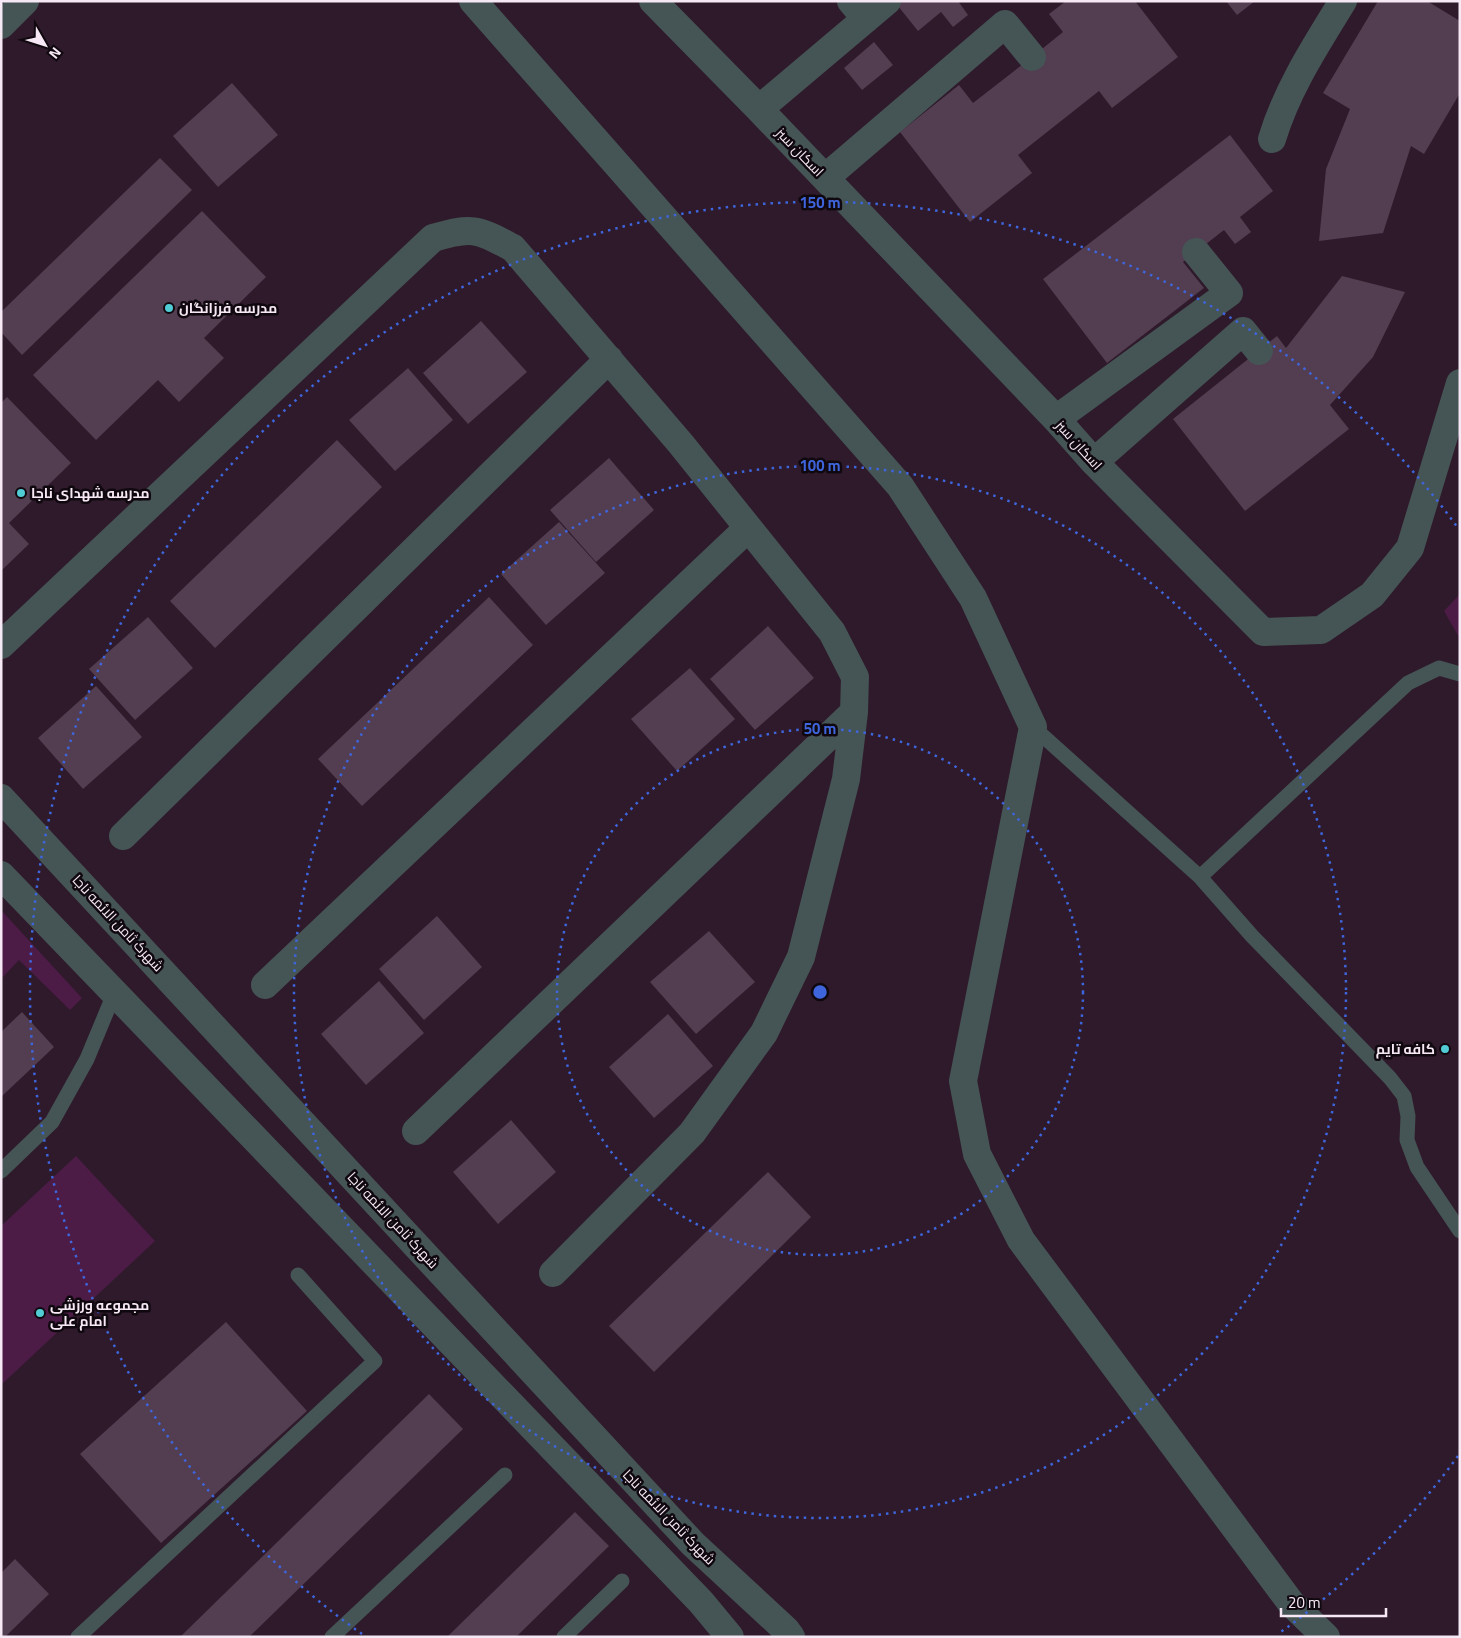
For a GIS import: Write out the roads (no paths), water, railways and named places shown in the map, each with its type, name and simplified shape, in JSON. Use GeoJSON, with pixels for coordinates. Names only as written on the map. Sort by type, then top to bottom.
{"type":"FeatureCollection","features":[{"type":"Feature","properties":{"kind":"street"},"geometry":{"type":"LineString","coordinates":[[1,25],[25,1]]}},
{"type":"Feature","properties":{"kind":"street"},"geometry":{"type":"LineString","coordinates":[[473,1],[900,486],[973,598],[1032,726],[963,1081],[977,1154],[1021,1240],[1291,1603],[1326,1637]]}},
{"type":"Feature","properties":{"kind":"street","name":"اسکان سبز"},"geometry":{"type":"LineString","coordinates":[[653,1],[760,109],[1094,462],[1263,632],[1321,630],[1372,595],[1410,548],[1460,383]]}},
{"type":"Feature","properties":{"kind":"street"},"geometry":{"type":"LineString","coordinates":[[760,109],[858,10],[886,1]]}},
{"type":"Feature","properties":{"kind":"street"},"geometry":{"type":"LineString","coordinates":[[1272,139],[1281,110],[1309,56],[1343,1]]}},
{"type":"Feature","properties":{"kind":"street"},"geometry":{"type":"LineString","coordinates":[[825,178],[1005,24],[1032,57]]}},
{"type":"Feature","properties":{"kind":"street"},"geometry":{"type":"LineString","coordinates":[[1,645],[433,238],[457,231],[480,231],[512,248],[609,359],[832,632],[855,677],[854,712],[846,780],[801,957],[764,1032],[692,1133],[553,1273]]}},
{"type":"Feature","properties":{"kind":"street"},"geometry":{"type":"LineString","coordinates":[[1056,420],[1229,293],[1196,252]]}},
{"type":"Feature","properties":{"kind":"street"},"geometry":{"type":"LineString","coordinates":[[1094,462],[1243,331],[1258,351]]}},
{"type":"Feature","properties":{"kind":"street"},"geometry":{"type":"LineString","coordinates":[[123,836],[609,359]]}},
{"type":"Feature","properties":{"kind":"street"},"geometry":{"type":"LineString","coordinates":[[265,985],[748,528]]}},
{"type":"Feature","properties":{"kind":"street"},"geometry":{"type":"LineString","coordinates":[[416,1131],[854,712]]}},
{"type":"Feature","properties":{"kind":"street","name":"شهرک ثامن الائمه ناجا"},"geometry":{"type":"LineString","coordinates":[[1,798],[693,1544],[786,1630],[791,1637]]}},
{"type":"Feature","properties":{"kind":"street"},"geometry":{"type":"LineString","coordinates":[[1,875],[683,1584],[730,1637]]}},
{"type":"Feature","properties":{"kind":"street"},"geometry":{"type":"LineString","coordinates":[[361,1249],[394,1221]]}},
{"type":"Feature","properties":{"kind":"street"},"geometry":{"type":"LineString","coordinates":[[683,1584],[707,1557]]}},
{"type":"Feature","properties":{"kind":"lane"},"geometry":{"type":"LineString","coordinates":[[1200,877],[1408,683],[1439,668],[1460,674]]}},
{"type":"Feature","properties":{"kind":"lane"},"geometry":{"type":"LineString","coordinates":[[1032,726],[1200,877],[1252,936],[1390,1078],[1404,1096],[1408,1116],[1407,1140],[1417,1167],[1460,1231]]}},
{"type":"Feature","properties":{"kind":"lane"},"geometry":{"type":"LineString","coordinates":[[1,1171],[52,1122],[87,1059],[114,994]]}},
{"type":"Feature","properties":{"kind":"lane"},"geometry":{"type":"LineString","coordinates":[[78,1637],[375,1361],[298,1275]]}},
{"type":"Feature","properties":{"kind":"lane"},"geometry":{"type":"LineString","coordinates":[[332,1637],[505,1475]]}},
{"type":"Feature","properties":{"kind":"lane"},"geometry":{"type":"LineString","coordinates":[[564,1637],[622,1581]]}},
{"type":"Feature","properties":{"kind":"place","name":"مدرسه فرزانگان"},"geometry":{"type":"Point","coordinates":[169,308]}},
{"type":"Feature","properties":{"kind":"place","name":"مدرسه شهدای ناجا"},"geometry":{"type":"Point","coordinates":[21,493]}},
{"type":"Feature","properties":{"kind":"place","name":"کافه تایم"},"geometry":{"type":"Point","coordinates":[1445,1049]}},
{"type":"Feature","properties":{"kind":"place","name":"مجموعه ورزشی امام علی"},"geometry":{"type":"Point","coordinates":[40,1313]}}]}
